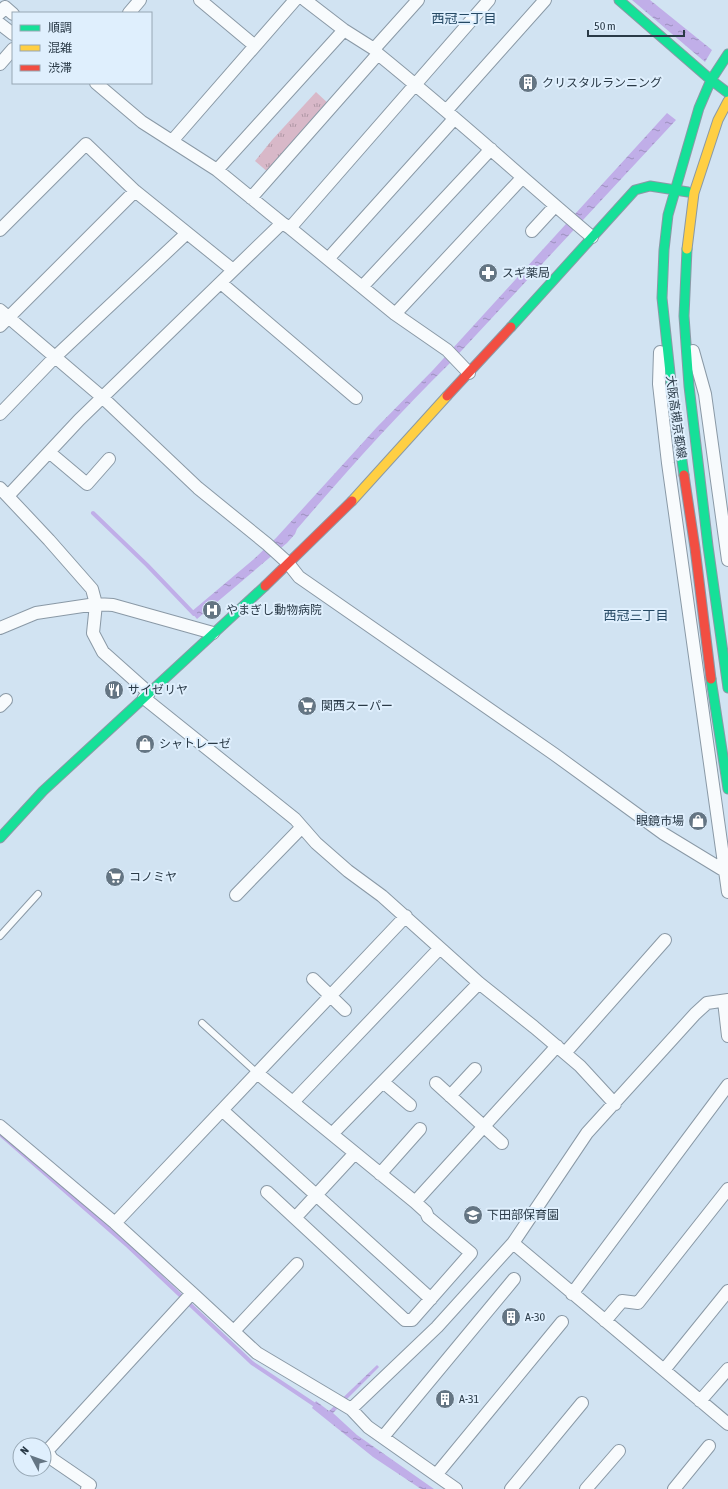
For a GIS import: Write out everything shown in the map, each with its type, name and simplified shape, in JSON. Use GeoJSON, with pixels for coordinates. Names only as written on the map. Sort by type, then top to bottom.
{"type":"FeatureCollection","features":[{"type":"Feature","properties":{"kind":"main road"},"geometry":{"type":"LineString","coordinates":[[619,0],[713,77],[728,93]]}},
{"type":"Feature","properties":{"kind":"main road","name":"大阪高槻京都線"},"geometry":{"type":"LineString","coordinates":[[727,55],[713,77],[699,108],[668,215],[664,250],[662,298],[670,382],[695,548],[711,681],[728,789]]}},
{"type":"Feature","properties":{"kind":"main road","name":"大阪高槻京都線"},"geometry":{"type":"LineString","coordinates":[[727,683],[689,386],[684,316],[687,248],[694,193],[718,120],[728,100]]}},
{"type":"Feature","properties":{"kind":"main road"},"geometry":{"type":"LineString","coordinates":[[0,838],[43,790],[244,606],[284,559],[356,496],[635,190],[650,186],[694,193]]}},
{"type":"Feature","properties":{"kind":"street"},"geometry":{"type":"LineString","coordinates":[[129,12],[140,0]]}},
{"type":"Feature","properties":{"kind":"street"},"geometry":{"type":"LineString","coordinates":[[200,0],[255,46]]}},
{"type":"Feature","properties":{"kind":"street"},"geometry":{"type":"LineString","coordinates":[[172,141],[296,0]]}},
{"type":"Feature","properties":{"kind":"street"},"geometry":{"type":"LineString","coordinates":[[305,0],[376,52],[592,237]]}},
{"type":"Feature","properties":{"kind":"street"},"geometry":{"type":"LineString","coordinates":[[251,198],[376,52],[418,0]]}},
{"type":"Feature","properties":{"kind":"street"},"geometry":{"type":"LineString","coordinates":[[489,0],[415,85],[286,226],[233,270],[129,373],[102,397],[49,452],[4,492],[92,589],[96,604],[93,633],[104,652],[146,695],[295,819],[316,844],[406,916],[439,949],[580,1066],[615,1104]]}},
{"type":"Feature","properties":{"kind":"street"},"geometry":{"type":"LineString","coordinates":[[328,259],[545,0]]}},
{"type":"Feature","properties":{"kind":"street"},"geometry":{"type":"LineString","coordinates":[[0,24],[12,33]]}},
{"type":"Feature","properties":{"kind":"street"},"geometry":{"type":"LineString","coordinates":[[218,170],[344,30]]}},
{"type":"Feature","properties":{"kind":"street"},"geometry":{"type":"LineString","coordinates":[[0,64],[12,51]]}},
{"type":"Feature","properties":{"kind":"street"},"geometry":{"type":"LineString","coordinates":[[97,84],[142,122],[218,170],[395,314],[447,350],[469,373]]}},
{"type":"Feature","properties":{"kind":"street"},"geometry":{"type":"LineString","coordinates":[[0,230],[86,144],[135,191],[233,270]]}},
{"type":"Feature","properties":{"kind":"street"},"geometry":{"type":"LineString","coordinates":[[362,287],[491,149]]}},
{"type":"Feature","properties":{"kind":"street"},"geometry":{"type":"LineString","coordinates":[[395,314],[522,178]]}},
{"type":"Feature","properties":{"kind":"street"},"geometry":{"type":"LineString","coordinates":[[0,326],[4,313],[135,191]]}},
{"type":"Feature","properties":{"kind":"street"},"geometry":{"type":"LineString","coordinates":[[532,231],[555,206]]}},
{"type":"Feature","properties":{"kind":"street"},"geometry":{"type":"LineString","coordinates":[[0,414],[55,357],[187,233]]}},
{"type":"Feature","properties":{"kind":"street"},"geometry":{"type":"LineString","coordinates":[[221,283],[356,398]]}},
{"type":"Feature","properties":{"kind":"street"},"geometry":{"type":"LineString","coordinates":[[662,298],[661,400],[668,463],[728,892]]}},
{"type":"Feature","properties":{"kind":"street"},"geometry":{"type":"LineString","coordinates":[[4,313],[102,397],[198,488],[284,559],[299,578],[536,741],[664,834],[726,871]]}},
{"type":"Feature","properties":{"kind":"street"},"geometry":{"type":"LineString","coordinates":[[684,316],[705,394],[725,518],[728,560]]}},
{"type":"Feature","properties":{"kind":"street"},"geometry":{"type":"LineString","coordinates":[[49,452],[87,484],[109,459]]}},
{"type":"Feature","properties":{"kind":"street"},"geometry":{"type":"LineString","coordinates":[[0,628],[36,613],[96,604],[114,605],[213,634]]}},
{"type":"Feature","properties":{"kind":"street"},"geometry":{"type":"LineString","coordinates":[[236,895],[302,827]]}},
{"type":"Feature","properties":{"kind":"street"},"geometry":{"type":"LineString","coordinates":[[115,1223],[406,916]]}},
{"type":"Feature","properties":{"kind":"street"},"geometry":{"type":"LineString","coordinates":[[415,1202],[483,1127],[561,1050],[665,940]]}},
{"type":"Feature","properties":{"kind":"street"},"geometry":{"type":"LineString","coordinates":[[293,1102],[439,949]]}},
{"type":"Feature","properties":{"kind":"street"},"geometry":{"type":"LineString","coordinates":[[313,979],[346,1010]]}},
{"type":"Feature","properties":{"kind":"street"},"geometry":{"type":"LineString","coordinates":[[332,1134],[479,983]]}},
{"type":"Feature","properties":{"kind":"street"},"geometry":{"type":"LineString","coordinates":[[344,1404],[437,1327],[513,1243],[587,1133],[615,1104],[695,1014],[707,1003],[726,1001],[728,1036]]}},
{"type":"Feature","properties":{"kind":"street"},"geometry":{"type":"LineString","coordinates":[[450,1096],[475,1069]]}},
{"type":"Feature","properties":{"kind":"street"},"geometry":{"type":"LineString","coordinates":[[257,1073],[415,1202],[426,1212],[428,1217],[471,1253],[412,1320],[404,1320],[267,1192]]}},
{"type":"Feature","properties":{"kind":"street"},"geometry":{"type":"LineString","coordinates":[[383,1082],[410,1105]]}},
{"type":"Feature","properties":{"kind":"street"},"geometry":{"type":"LineString","coordinates":[[436,1083],[502,1143]]}},
{"type":"Feature","properties":{"kind":"street"},"geometry":{"type":"LineString","coordinates":[[572,1294],[728,1085]]}},
{"type":"Feature","properties":{"kind":"street"},"geometry":{"type":"LineString","coordinates":[[222,1110],[431,1299]]}},
{"type":"Feature","properties":{"kind":"street"},"geometry":{"type":"LineString","coordinates":[[0,1126],[115,1223],[188,1298],[234,1332],[257,1353],[344,1404],[368,1427],[456,1489]]}},
{"type":"Feature","properties":{"kind":"street"},"geometry":{"type":"LineString","coordinates":[[380,1174],[420,1129]]}},
{"type":"Feature","properties":{"kind":"street"},"geometry":{"type":"LineString","coordinates":[[295,1218],[355,1153]]}},
{"type":"Feature","properties":{"kind":"street"},"geometry":{"type":"LineString","coordinates":[[605,1321],[622,1301],[638,1303],[728,1189]]}},
{"type":"Feature","properties":{"kind":"street"},"geometry":{"type":"LineString","coordinates":[[513,1243],[728,1424]]}},
{"type":"Feature","properties":{"kind":"street"},"geometry":{"type":"LineString","coordinates":[[234,1332],[297,1264]]}},
{"type":"Feature","properties":{"kind":"street"},"geometry":{"type":"LineString","coordinates":[[383,1437],[514,1279]]}},
{"type":"Feature","properties":{"kind":"street"},"geometry":{"type":"LineString","coordinates":[[664,1370],[728,1291]]}},
{"type":"Feature","properties":{"kind":"street"},"geometry":{"type":"LineString","coordinates":[[87,1489],[90,1485],[52,1459],[47,1450],[188,1298]]}},
{"type":"Feature","properties":{"kind":"street"},"geometry":{"type":"LineString","coordinates":[[436,1475],[562,1322]]}},
{"type":"Feature","properties":{"kind":"street"},"geometry":{"type":"LineString","coordinates":[[700,1401],[728,1369]]}},
{"type":"Feature","properties":{"kind":"street"},"geometry":{"type":"LineString","coordinates":[[511,1489],[582,1403]]}},
{"type":"Feature","properties":{"kind":"street"},"geometry":{"type":"LineString","coordinates":[[674,1489],[709,1446]]}},
{"type":"Feature","properties":{"kind":"street"},"geometry":{"type":"LineString","coordinates":[[586,1489],[619,1450]]}},
{"type":"Feature","properties":{"kind":"lane"},"geometry":{"type":"LineString","coordinates":[[0,936],[38,894]]}},
{"type":"Feature","properties":{"kind":"lane"},"geometry":{"type":"LineString","coordinates":[[202,1023],[257,1073]]}},
{"type":"Feature","properties":{"kind":"green space"},"geometry":{"type":"Polygon","coordinates":[[[316,92],[330,105],[269,173],[255,161],[316,92]]]}},
{"type":"Feature","properties":{"kind":"water"},"geometry":{"type":"Polygon","coordinates":[[[632,0],[650,0],[712,50],[705,62],[632,0]]]}},
{"type":"Feature","properties":{"kind":"water"},"geometry":{"type":"Polygon","coordinates":[[[667,113],[676,120],[450,363],[372,444],[297,529],[295,534],[287,543],[197,619],[191,612],[254,559],[276,538],[377,427],[433,370],[667,113]]]}},
{"type":"Feature","properties":{"kind":"water"},"geometry":{"type":"Polygon","coordinates":[[[377,1365],[379,1367],[333,1413],[357,1435],[434,1489],[421,1489],[373,1457],[312,1408],[316,1401],[329,1411],[377,1365]]]}},
{"type":"Feature","properties":{"kind":"waterway"},"geometry":{"type":"LineString","coordinates":[[93,513],[147,565],[194,614]]}},
{"type":"Feature","properties":{"kind":"waterway"},"geometry":{"type":"LineString","coordinates":[[0,1134],[128,1246],[252,1363],[318,1407]]}},
{"type":"Feature","properties":{"kind":"traffic: fast"},"geometry":{"type":"LineString","coordinates":[[619,0],[728,93]]}},
{"type":"Feature","properties":{"kind":"traffic: fast"},"geometry":{"type":"LineString","coordinates":[[684,475],[671,382],[662,298],[664,250],[668,215],[699,108],[711,80],[728,54]]}},
{"type":"Feature","properties":{"kind":"traffic: fast"},"geometry":{"type":"LineString","coordinates":[[511,327],[635,190],[650,186],[688,192]]}},
{"type":"Feature","properties":{"kind":"traffic: fast"},"geometry":{"type":"LineString","coordinates":[[687,249],[684,316],[689,386],[708,546],[728,688]]}},
{"type":"Feature","properties":{"kind":"traffic: fast"},"geometry":{"type":"LineString","coordinates":[[0,838],[43,791],[265,586]]}},
{"type":"Feature","properties":{"kind":"traffic: fast"},"geometry":{"type":"LineString","coordinates":[[711,679],[728,789]]}},
{"type":"Feature","properties":{"kind":"traffic: slow"},"geometry":{"type":"LineString","coordinates":[[687,249],[694,193],[718,120],[728,101]]}},
{"type":"Feature","properties":{"kind":"traffic: slow"},"geometry":{"type":"LineString","coordinates":[[352,501],[447,396]]}},
{"type":"Feature","properties":{"kind":"traffic: jam"},"geometry":{"type":"LineString","coordinates":[[447,396],[511,327]]}},
{"type":"Feature","properties":{"kind":"traffic: jam"},"geometry":{"type":"LineString","coordinates":[[684,475],[695,548],[711,679]]}},
{"type":"Feature","properties":{"kind":"traffic: jam"},"geometry":{"type":"LineString","coordinates":[[265,586],[352,501]]}},
{"type":"Feature","properties":{"kind":"place","name":"クリスタルランニング"},"geometry":{"type":"Point","coordinates":[528,83]}},
{"type":"Feature","properties":{"kind":"place","name":"スギ薬局"},"geometry":{"type":"Point","coordinates":[488,273]}},
{"type":"Feature","properties":{"kind":"place","name":"やまぎし動物病院"},"geometry":{"type":"Point","coordinates":[212,610]}},
{"type":"Feature","properties":{"kind":"place","name":"サイゼリヤ"},"geometry":{"type":"Point","coordinates":[114,690]}},
{"type":"Feature","properties":{"kind":"place","name":"関西スーパー"},"geometry":{"type":"Point","coordinates":[307,706]}},
{"type":"Feature","properties":{"kind":"place","name":"シャトレーゼ"},"geometry":{"type":"Point","coordinates":[145,744]}},
{"type":"Feature","properties":{"kind":"place","name":"眼鏡市場"},"geometry":{"type":"Point","coordinates":[698,821]}},
{"type":"Feature","properties":{"kind":"place","name":"コノミヤ"},"geometry":{"type":"Point","coordinates":[115,877]}},
{"type":"Feature","properties":{"kind":"place","name":"下田部保育園"},"geometry":{"type":"Point","coordinates":[473,1215]}},
{"type":"Feature","properties":{"kind":"place","name":"A-30"},"geometry":{"type":"Point","coordinates":[511,1317]}},
{"type":"Feature","properties":{"kind":"place","name":"A-31"},"geometry":{"type":"Point","coordinates":[445,1399]}},
{"type":"Feature","properties":{"kind":"district","name":"西冠二丁目"},"geometry":{"type":"Point","coordinates":[464,18]}},
{"type":"Feature","properties":{"kind":"district","name":"西冠三丁目"},"geometry":{"type":"Point","coordinates":[636,615]}}]}
